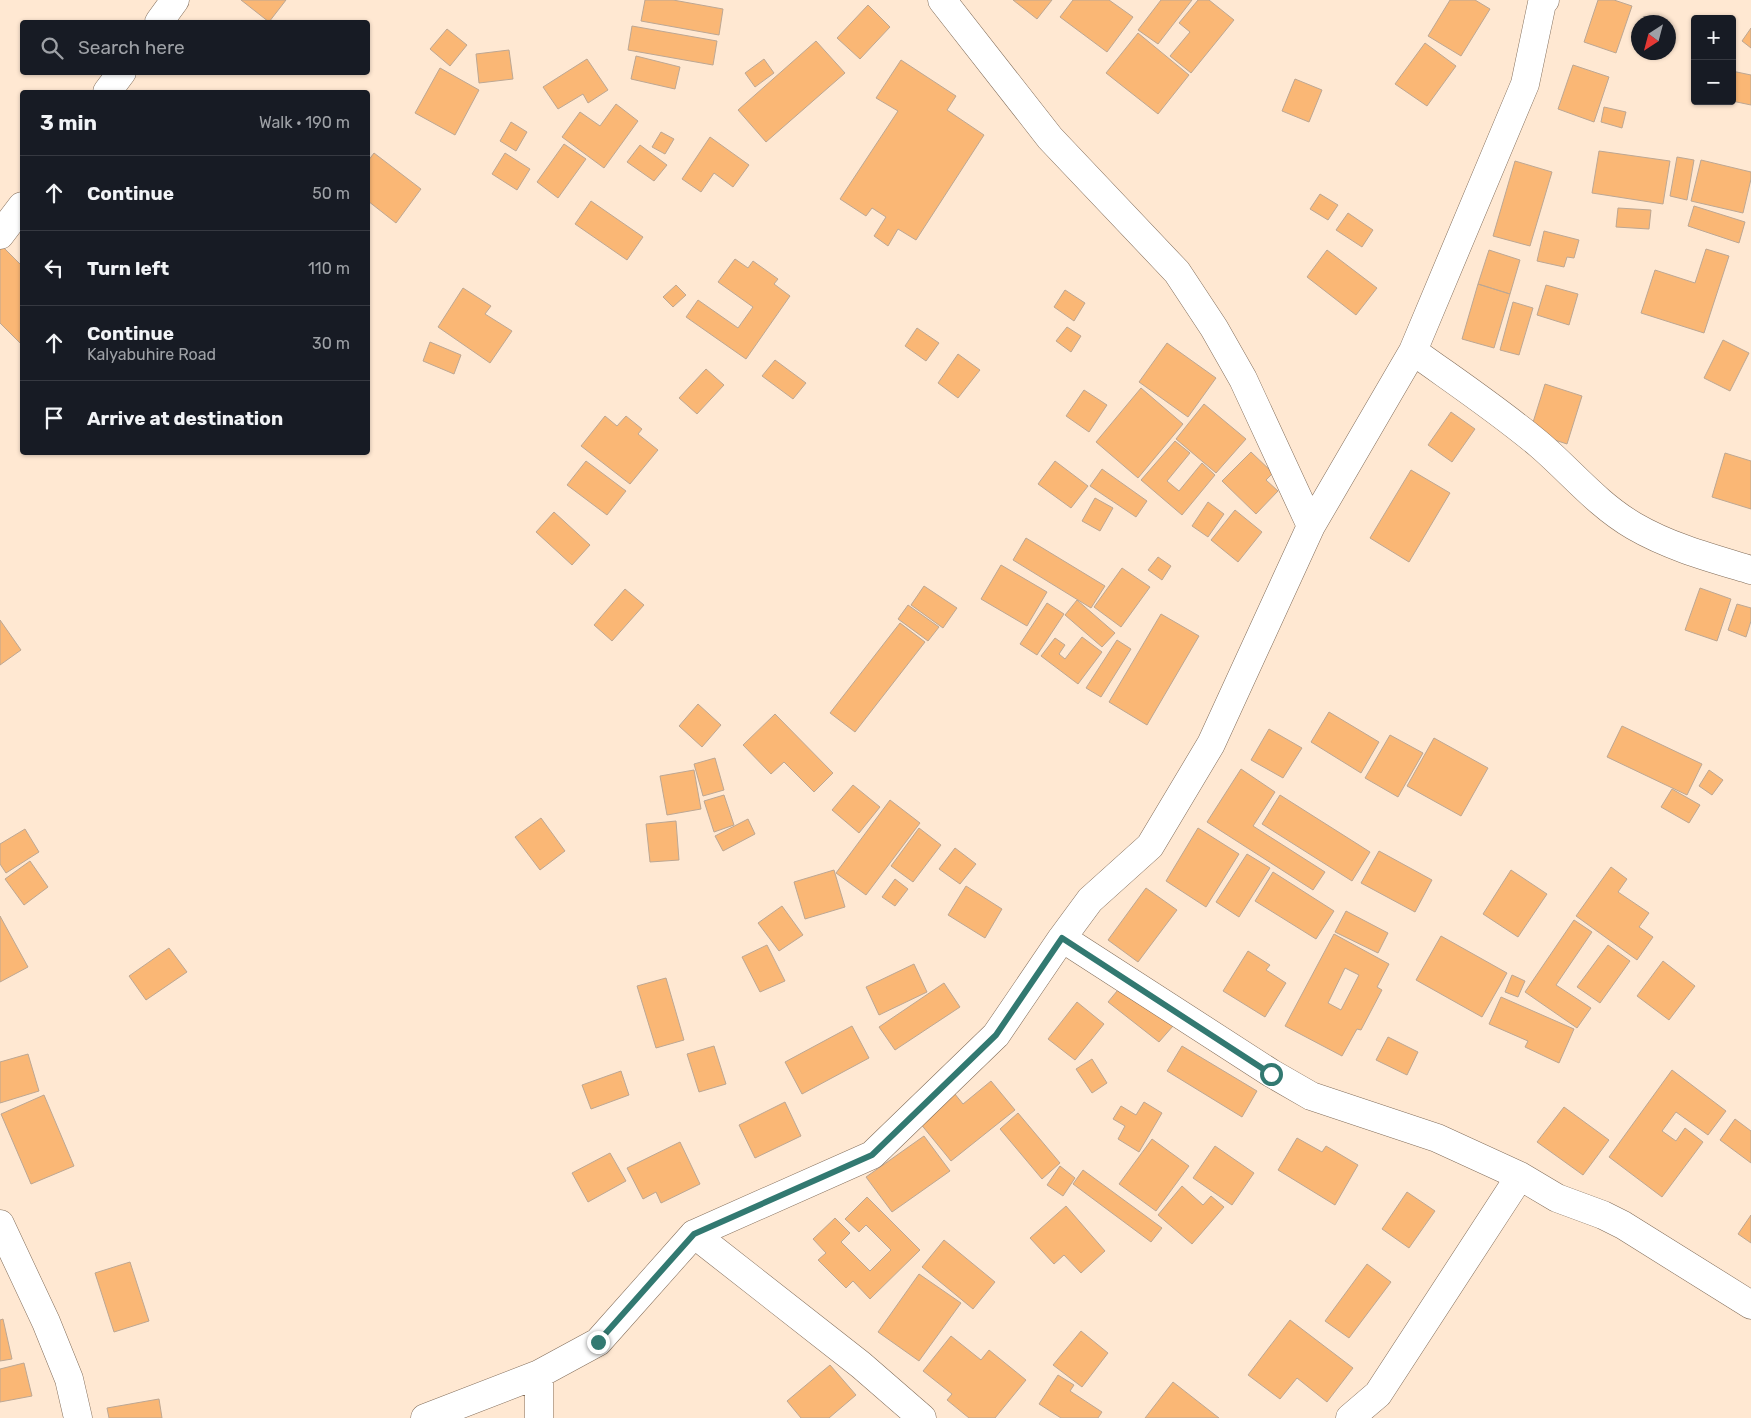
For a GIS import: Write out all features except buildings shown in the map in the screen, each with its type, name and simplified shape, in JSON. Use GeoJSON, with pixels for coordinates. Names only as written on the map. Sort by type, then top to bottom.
{"type":"FeatureCollection","features":[{"type":"Feature","properties":{"kind":"street"},"geometry":{"type":"LineString","coordinates":[[160,20],[175,0]]}},
{"type":"Feature","properties":{"kind":"street"},"geometry":{"type":"LineString","coordinates":[[942,0],[1050,138],[1177,272],[1214,328],[1243,379],[1311,526]]}},
{"type":"Feature","properties":{"kind":"street"},"geometry":{"type":"LineString","coordinates":[[426,1418],[540,1374],[598,1342],[694,1234],[872,1155],[996,1035],[1090,900],[1150,846],[1210,744],[1311,526],[1413,351],[1525,84],[1541,1]]}},
{"type":"Feature","properties":{"kind":"street"},"geometry":{"type":"LineString","coordinates":[[108,90],[120,75]]}},
{"type":"Feature","properties":{"kind":"street"},"geometry":{"type":"LineString","coordinates":[[0,236],[20,209]]}},
{"type":"Feature","properties":{"kind":"street"},"geometry":{"type":"LineString","coordinates":[[1413,351],[1540,445],[1604,505],[1633,525],[1678,547],[1751,570]]}},
{"type":"Feature","properties":{"kind":"street"},"geometry":{"type":"LineString","coordinates":[[1062,938],[1271,1074],[1312,1096],[1437,1138],[1520,1176],[1557,1198],[1603,1215],[1623,1225],[1751,1305]]}},
{"type":"Feature","properties":{"kind":"street"},"geometry":{"type":"LineString","coordinates":[[1350,1418],[1378,1394],[1520,1176]]}},
{"type":"Feature","properties":{"kind":"street"},"geometry":{"type":"LineString","coordinates":[[0,1224],[46,1322],[69,1378],[78,1418]]}},
{"type":"Feature","properties":{"kind":"street"},"geometry":{"type":"LineString","coordinates":[[694,1234],[861,1366],[922,1418]]}},
{"type":"Feature","properties":{"kind":"street"},"geometry":{"type":"LineString","coordinates":[[539,1418],[540,1374]]}},
{"type":"Feature","properties":{"kind":"route"},"geometry":{"type":"LineString","coordinates":[[598,1342],[694,1234],[872,1155],[996,1035],[1062,938],[1271,1074]]}}]}
